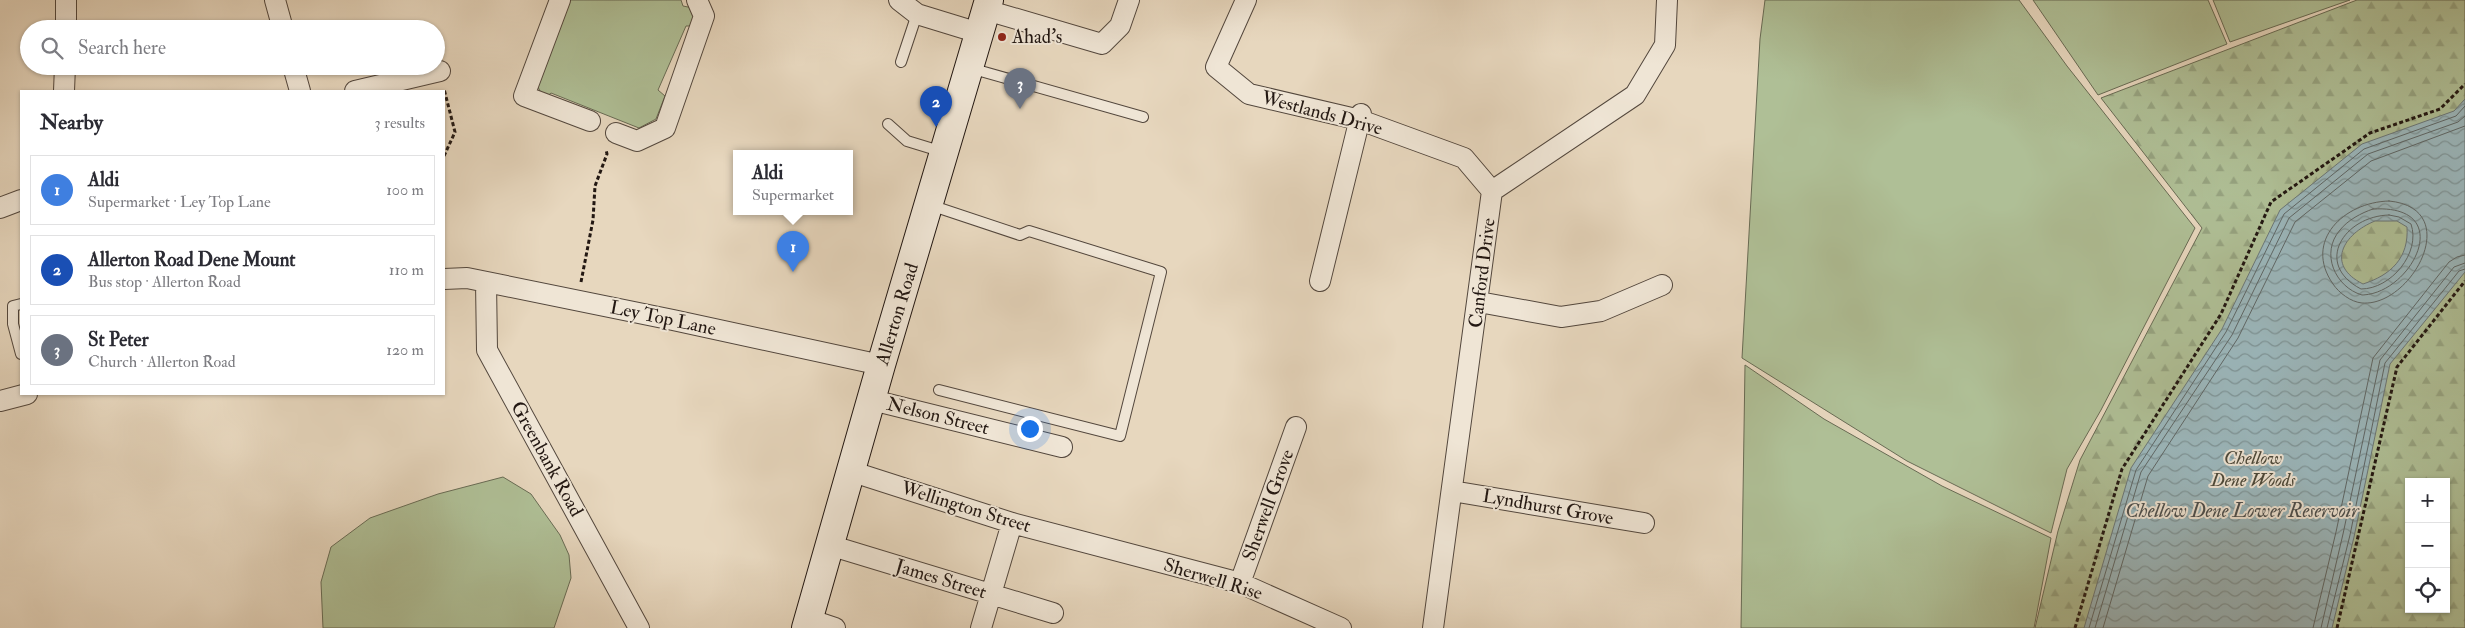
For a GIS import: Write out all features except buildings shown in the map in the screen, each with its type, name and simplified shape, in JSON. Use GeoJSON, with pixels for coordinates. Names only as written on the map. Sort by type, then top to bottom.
{"type":"FeatureCollection","features":[{"type":"Feature","properties":{"kind":"street"},"geometry":{"type":"LineString","coordinates":[[66,0],[66,20]]}},
{"type":"Feature","properties":{"kind":"street"},"geometry":{"type":"LineString","coordinates":[[276,0],[281,20]]}},
{"type":"Feature","properties":{"kind":"street"},"geometry":{"type":"LineString","coordinates":[[560,0],[524,96],[590,121]]}},
{"type":"Feature","properties":{"kind":"street"},"geometry":{"type":"LineString","coordinates":[[610,139],[637,141],[664,128],[704,16],[697,0]]}},
{"type":"Feature","properties":{"kind":"street"},"geometry":{"type":"LineString","coordinates":[[899,0],[917,14],[985,14],[1102,44],[1120,26],[1128,0]]}},
{"type":"Feature","properties":{"kind":"street","name":"Westlands Drive"},"geometry":{"type":"LineString","coordinates":[[1246,0],[1216,67],[1249,94],[1360,117],[1464,158],[1492,190]]}},
{"type":"Feature","properties":{"kind":"street","name":"Canford Drive"},"geometry":{"type":"LineString","coordinates":[[1433,628],[1479,302],[1492,190],[1635,95],[1665,45],[1667,0]]}},
{"type":"Feature","properties":{"kind":"street","name":"Allerton Road"},"geometry":{"type":"LineString","coordinates":[[807,624],[850,470],[985,14]]}},
{"type":"Feature","properties":{"kind":"street"},"geometry":{"type":"LineString","coordinates":[[64,90],[65,75]]}},
{"type":"Feature","properties":{"kind":"street"},"geometry":{"type":"LineString","coordinates":[[296,75],[300,90]]}},
{"type":"Feature","properties":{"kind":"street"},"geometry":{"type":"LineString","coordinates":[[359,90],[423,75]]}},
{"type":"Feature","properties":{"kind":"street"},"geometry":{"type":"LineString","coordinates":[[1320,281],[1360,117]]}},
{"type":"Feature","properties":{"kind":"street"},"geometry":{"type":"LineString","coordinates":[[0,208],[20,200]]}},
{"type":"Feature","properties":{"kind":"street","name":"Ley Top Lane"},"geometry":{"type":"LineString","coordinates":[[445,279],[467,278],[881,365]]}},
{"type":"Feature","properties":{"kind":"street","name":"Greenbank Road"},"geometry":{"type":"LineString","coordinates":[[486,282],[487,350],[639,628]]}},
{"type":"Feature","properties":{"kind":"street"},"geometry":{"type":"LineString","coordinates":[[1479,302],[1561,318],[1601,311],[1662,285]]}},
{"type":"Feature","properties":{"kind":"street"},"geometry":{"type":"LineString","coordinates":[[0,401],[24,395]]}},
{"type":"Feature","properties":{"kind":"street","name":"Nelson Street"},"geometry":{"type":"LineString","coordinates":[[872,400],[1062,447]]}},
{"type":"Feature","properties":{"kind":"street","name":"Sherwell Grove"},"geometry":{"type":"LineString","coordinates":[[1240,583],[1296,427]]}},
{"type":"Feature","properties":{"kind":"street","name":"Wellington Street"},"geometry":{"type":"LineString","coordinates":[[850,470],[1012,523],[1082,542]]}},
{"type":"Feature","properties":{"kind":"street","name":"Lyndhurst Grove"},"geometry":{"type":"LineString","coordinates":[[1452,490],[1644,523]]}},
{"type":"Feature","properties":{"kind":"street"},"geometry":{"type":"LineString","coordinates":[[981,628],[1012,523]]}},
{"type":"Feature","properties":{"kind":"street","name":"Sherwell Rise"},"geometry":{"type":"LineString","coordinates":[[1082,542],[1240,583],[1341,628]]}},
{"type":"Feature","properties":{"kind":"street","name":"James Street"},"geometry":{"type":"LineString","coordinates":[[829,545],[1053,612]]}},
{"type":"Feature","properties":{"kind":"street"},"geometry":{"type":"LineString","coordinates":[[807,624],[835,628]]}},
{"type":"Feature","properties":{"kind":"lane"},"geometry":{"type":"LineString","coordinates":[[901,62],[917,14]]}},
{"type":"Feature","properties":{"kind":"lane"},"geometry":{"type":"LineString","coordinates":[[969,68],[1143,117]]}},
{"type":"Feature","properties":{"kind":"lane"},"geometry":{"type":"LineString","coordinates":[[888,124],[907,141],[944,152]]}},
{"type":"Feature","properties":{"kind":"lane"},"geometry":{"type":"LineString","coordinates":[[930,205],[1020,235],[1029,231],[1161,272],[1120,436],[939,390]]}},
{"type":"Feature","properties":{"kind":"lane"},"geometry":{"type":"LineString","coordinates":[[20,304],[13,306],[13,324],[20,350]]}},
{"type":"Feature","properties":{"kind":"path"},"geometry":{"type":"LineString","coordinates":[[441,75],[445,90]]}},
{"type":"Feature","properties":{"kind":"path"},"geometry":{"type":"LineString","coordinates":[[2075,628],[2122,469],[2221,314],[2271,202],[2370,133],[2440,109],[2465,84]]}},
{"type":"Feature","properties":{"kind":"path"},"geometry":{"type":"LineString","coordinates":[[445,91],[455,132],[445,153]]}},
{"type":"Feature","properties":{"kind":"path"},"geometry":{"type":"LineString","coordinates":[[578,300],[593,220],[595,186],[607,154],[610,139]]}},
{"type":"Feature","properties":{"kind":"path"},"geometry":{"type":"LineString","coordinates":[[2337,628],[2397,367],[2465,281]]}},
{"type":"Feature","properties":{"kind":"green space"},"geometry":{"type":"Polygon","coordinates":[[[568,0],[681,0],[683,6],[693,8],[696,13],[693,26],[686,26],[658,90],[665,96],[656,119],[639,128],[551,93],[544,99],[536,83],[568,0]]]}},
{"type":"Feature","properties":{"kind":"green space"},"geometry":{"type":"Polygon","coordinates":[[[1765,0],[2019,0],[2067,66],[2195,228],[2101,410],[2067,469],[2051,533],[1907,461],[1742,358],[1760,39],[1765,0]]]}},
{"type":"Feature","properties":{"kind":"green space"},"geometry":{"type":"Polygon","coordinates":[[[2033,0],[2208,0],[2227,44],[2098,95],[2033,0]]]}},
{"type":"Feature","properties":{"kind":"green space"},"geometry":{"type":"Polygon","coordinates":[[[2213,0],[2350,0],[2230,42],[2213,0]]]}},
{"type":"Feature","properties":{"kind":"green space","name":"Chellow Dene Woods"},"geometry":{"type":"Polygon","coordinates":[[[2357,0],[2465,0],[2465,628],[2035,628],[2058,531],[2080,460],[2202,228],[2101,98],[2357,0]]]}},
{"type":"Feature","properties":{"kind":"green space"},"geometry":{"type":"Polygon","coordinates":[[[1745,365],[1824,419],[1942,486],[2051,538],[2034,628],[1741,628],[1745,365]]]}},
{"type":"Feature","properties":{"kind":"green space"},"geometry":{"type":"Polygon","coordinates":[[[503,477],[531,494],[560,535],[569,555],[571,578],[554,628],[323,628],[321,582],[331,547],[370,518],[438,494],[503,477]]]}},
{"type":"Feature","properties":{"kind":"water","name":"Chellow Dene Lower Reservoir"},"geometry":{"type":"Polygon","coordinates":[[[2465,99],[2465,272],[2390,364],[2354,537],[2332,628],[2084,628],[2131,468],[2222,329],[2280,210],[2362,144],[2454,111],[2465,99]],[[2375,221],[2354,234],[2347,242],[2343,250],[2342,259],[2344,268],[2351,276],[2363,284],[2382,276],[2396,264],[2405,248],[2407,238],[2407,227],[2397,221],[2375,221]]]}},
{"type":"Feature","properties":{"kind":"place","name":"Ahad's"},"geometry":{"type":"Point","coordinates":[1002,37]}},
{"type":"Feature","properties":{"kind":"place","name":"St Peter"},"geometry":{"type":"Point","coordinates":[1020,109]}},
{"type":"Feature","properties":{"kind":"place","name":"Allerton Road Dene Mount"},"geometry":{"type":"Point","coordinates":[936,127]}},
{"type":"Feature","properties":{"kind":"place","name":"Aldi"},"geometry":{"type":"Point","coordinates":[793,272]}}]}
